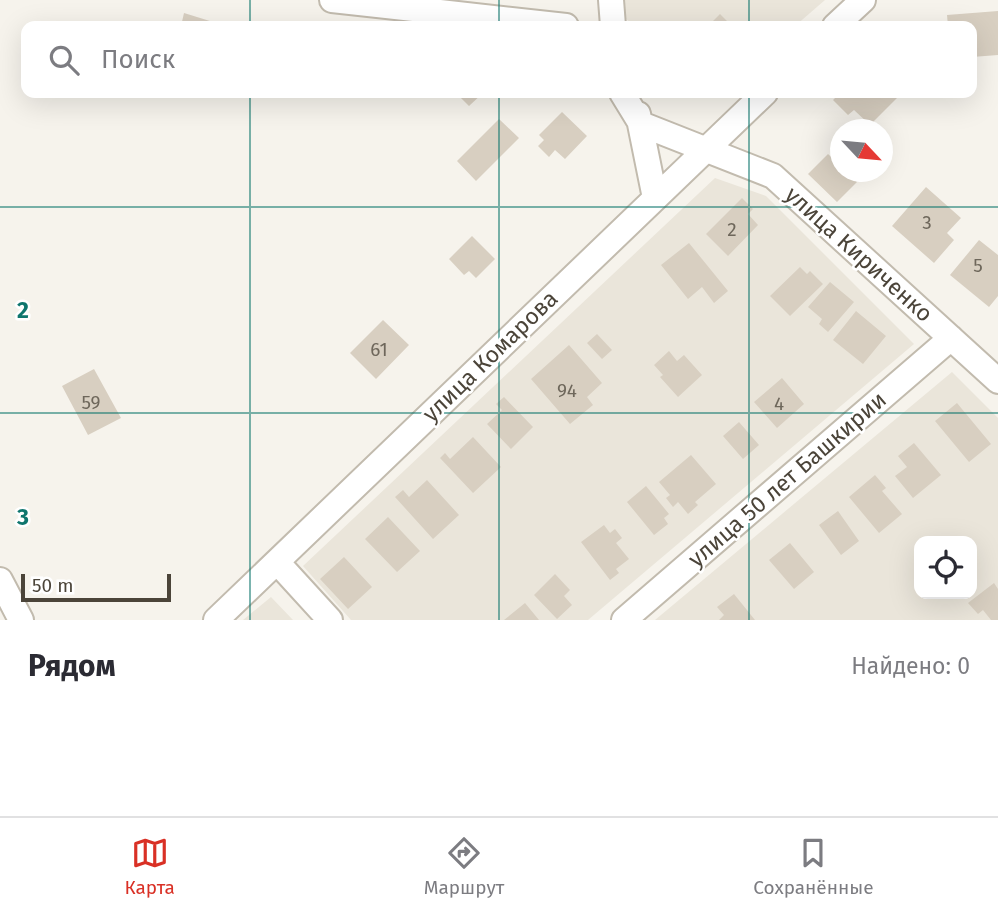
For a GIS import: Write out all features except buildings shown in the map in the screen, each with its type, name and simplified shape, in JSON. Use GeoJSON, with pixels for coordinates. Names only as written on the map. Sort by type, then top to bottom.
{"type":"FeatureCollection","features":[{"type":"Feature","properties":{"kind":"street"},"geometry":{"type":"LineString","coordinates":[[332,0],[521,21]]}},
{"type":"Feature","properties":{"kind":"street"},"geometry":{"type":"LineString","coordinates":[[611,0],[613,21]]}},
{"type":"Feature","properties":{"kind":"street"},"geometry":{"type":"LineString","coordinates":[[840,21],[863,0]]}},
{"type":"Feature","properties":{"kind":"street"},"geometry":{"type":"LineString","coordinates":[[625,98],[641,124]]}},
{"type":"Feature","properties":{"kind":"street"},"geometry":{"type":"LineString","coordinates":[[633,98],[655,198]]}},
{"type":"Feature","properties":{"kind":"street","name":"улица Комарова"},"geometry":{"type":"LineString","coordinates":[[216,620],[760,98]]}},
{"type":"Feature","properties":{"kind":"street","name":"улица Кириченко"},"geometry":{"type":"LineString","coordinates":[[641,124],[774,176],[998,381]]}},
{"type":"Feature","properties":{"kind":"street","name":"улица 50 лет Башкирии"},"geometry":{"type":"LineString","coordinates":[[624,620],[951,338]]}},
{"type":"Feature","properties":{"kind":"street"},"geometry":{"type":"LineString","coordinates":[[276,562],[330,620]]}},
{"type":"Feature","properties":{"kind":"street"},"geometry":{"type":"LineString","coordinates":[[0,580],[21,620]]}},
{"type":"Feature","properties":{"kind":"shaded area"},"geometry":{"type":"Polygon","coordinates":[[[624,0],[825,0],[801,21],[628,21],[625,18],[624,0]]]}},
{"type":"Feature","properties":{"kind":"shaded area"},"geometry":{"type":"Polygon","coordinates":[[[715,178],[766,196],[914,344],[588,620],[351,620],[303,566],[715,178]]]}},
{"type":"Feature","properties":{"kind":"shaded area"},"geometry":{"type":"Polygon","coordinates":[[[952,372],[998,418],[998,620],[655,620],[952,372]]]}},
{"type":"Feature","properties":{"kind":"shaded area"},"geometry":{"type":"Polygon","coordinates":[[[271,597],[293,620],[243,620],[271,597]]]}}]}
